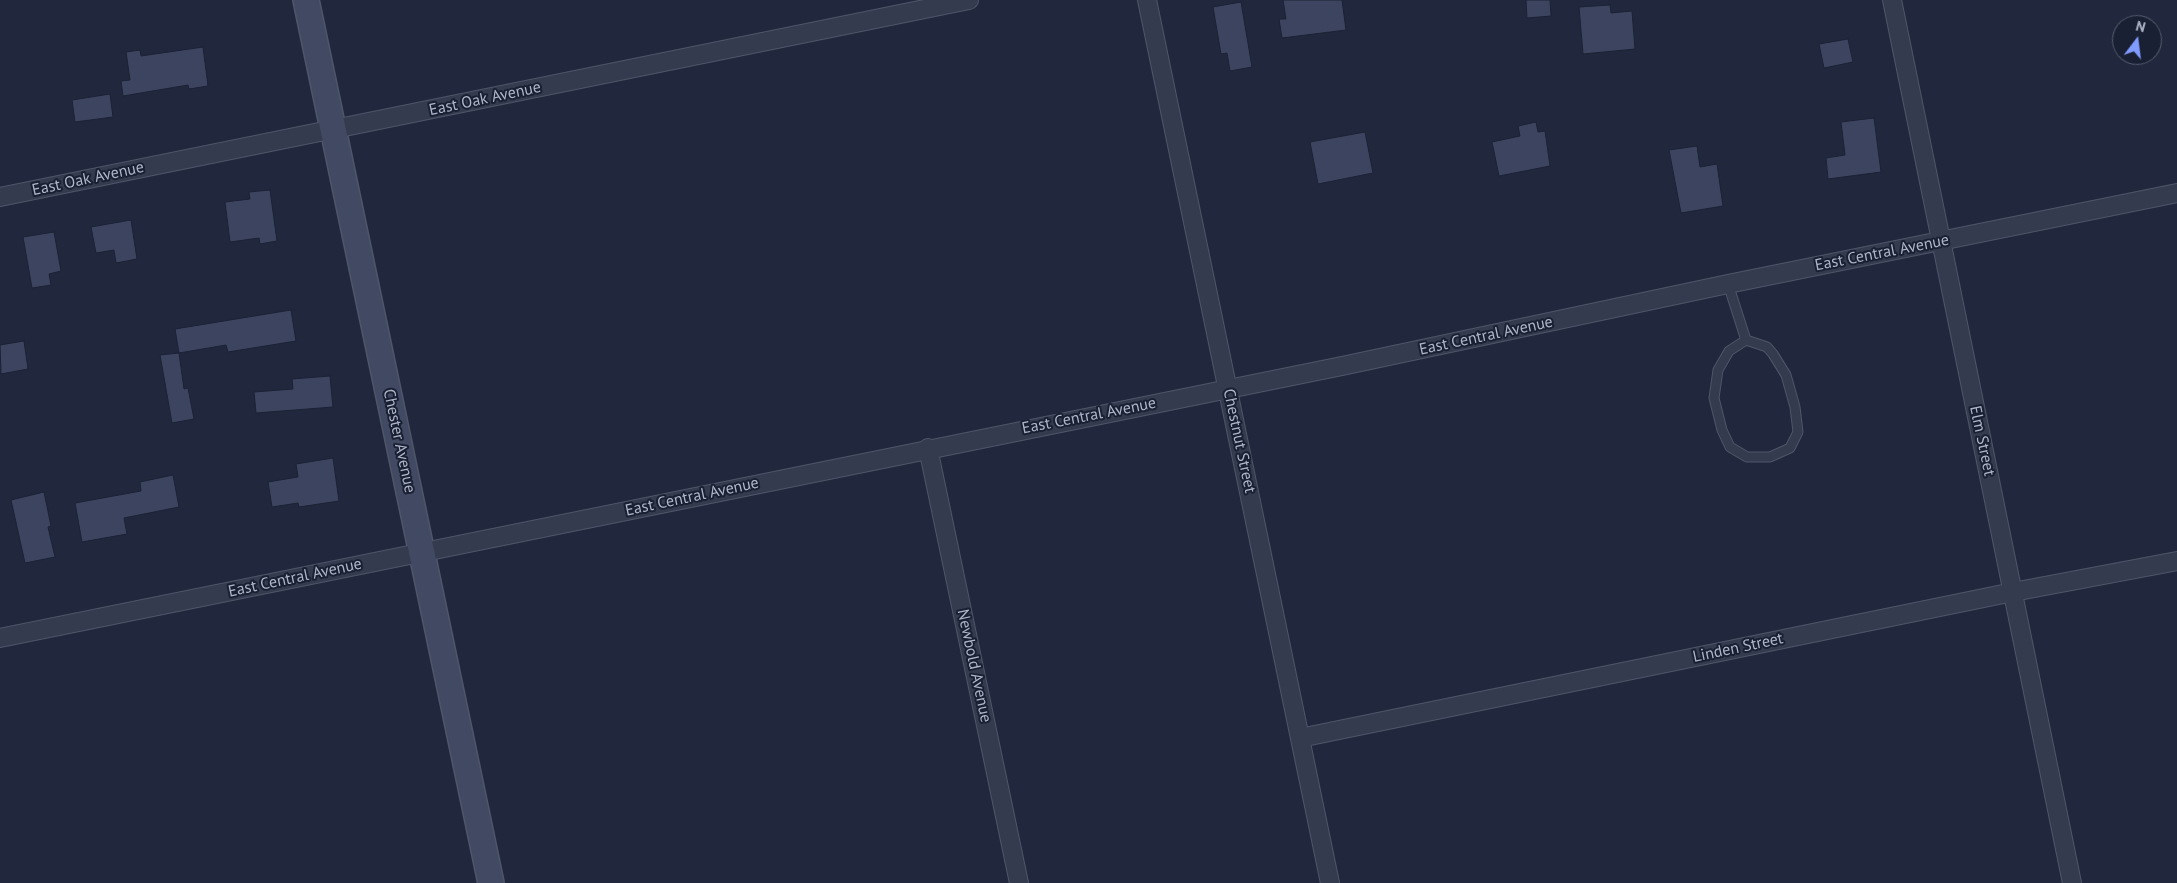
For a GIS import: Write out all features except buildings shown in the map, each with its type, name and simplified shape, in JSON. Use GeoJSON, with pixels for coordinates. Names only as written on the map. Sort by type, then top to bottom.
{"type":"FeatureCollection","features":[{"type":"Feature","properties":{"kind":"main road","name":"Chester Avenue"},"geometry":{"type":"LineString","coordinates":[[306,0],[490,883]]}},
{"type":"Feature","properties":{"kind":"street","name":"East Oak Avenue"},"geometry":{"type":"LineString","coordinates":[[0,197],[969,0]]}},
{"type":"Feature","properties":{"kind":"street","name":"Chestnut Street"},"geometry":{"type":"LineString","coordinates":[[1147,0],[1330,883]]}},
{"type":"Feature","properties":{"kind":"street","name":"Elm Street"},"geometry":{"type":"LineString","coordinates":[[1892,0],[2072,883]]}},
{"type":"Feature","properties":{"kind":"street","name":"East Central Avenue"},"geometry":{"type":"LineString","coordinates":[[0,638],[1588,315],[1728,284],[2177,193]]}},
{"type":"Feature","properties":{"kind":"street","name":"Newbold Avenue"},"geometry":{"type":"LineString","coordinates":[[928,448],[1019,883]]}},
{"type":"Feature","properties":{"kind":"street","name":"Linden Street"},"geometry":{"type":"LineString","coordinates":[[1300,738],[2014,592],[2177,561]]}},
{"type":"Feature","properties":{"kind":"lane"},"geometry":{"type":"LineString","coordinates":[[1728,284],[1746,340]]}},
{"type":"Feature","properties":{"kind":"lane"},"geometry":{"type":"LineString","coordinates":[[1746,340],[1767,347],[1773,354],[1786,375],[1795,407],[1798,432],[1790,448],[1770,457],[1747,457],[1730,447],[1722,430],[1714,398],[1718,370],[1729,351],[1746,340]]}}]}
